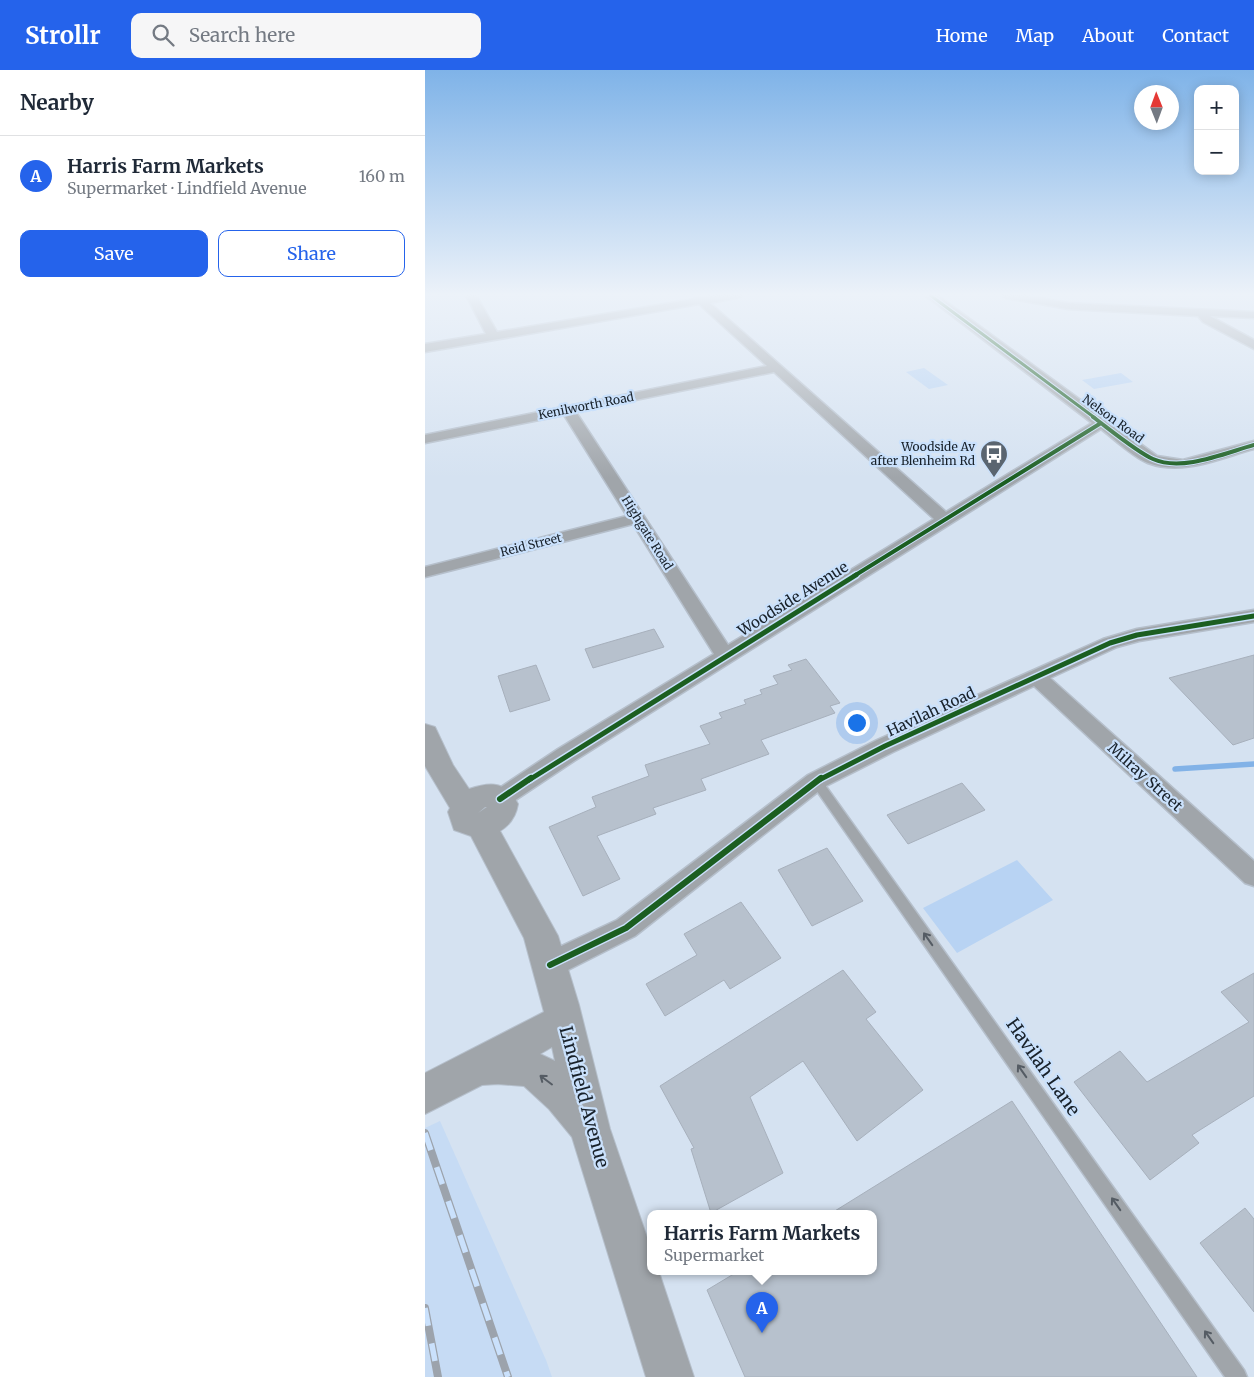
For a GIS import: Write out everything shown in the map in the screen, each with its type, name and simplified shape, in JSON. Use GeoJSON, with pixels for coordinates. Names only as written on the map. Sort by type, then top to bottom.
{"type":"FeatureCollection","features":[{"type":"Feature","properties":{"kind":"street"},"geometry":{"type":"LineString","coordinates":[[763,356],[945,520]]}},
{"type":"Feature","properties":{"kind":"street","name":"Nelson Road"},"geometry":{"type":"LineString","coordinates":[[1011,356],[1146,456],[1166,463],[1190,463],[1254,445]]}},
{"type":"Feature","properties":{"kind":"street","name":"Kenilworth Road"},"geometry":{"type":"LineString","coordinates":[[425,439],[776,368]]}},
{"type":"Feature","properties":{"kind":"street","name":"Highgate Road"},"geometry":{"type":"LineString","coordinates":[[568,410],[725,656]]}},
{"type":"Feature","properties":{"kind":"street","name":"Woodside Avenue"},"geometry":{"type":"LineString","coordinates":[[500,799],[725,656],[1101,423]]}},
{"type":"Feature","properties":{"kind":"street","name":"Reid Street"},"geometry":{"type":"LineString","coordinates":[[425,572],[637,518]]}},
{"type":"Feature","properties":{"kind":"street","name":"Havilah Road"},"geometry":{"type":"LineString","coordinates":[[550,965],[626,928],[816,781],[1110,643],[1137,635],[1254,616]]}},
{"type":"Feature","properties":{"kind":"street","name":"Milray Street"},"geometry":{"type":"LineString","coordinates":[[1036,677],[1254,876]]}},
{"type":"Feature","properties":{"kind":"street","name":"Lindfield Avenue"},"geometry":{"type":"LineString","coordinates":[[425,734],[441,769],[473,816],[530,913],[541,936],[550,965],[590,1129],[670,1377]]}},
{"type":"Feature","properties":{"kind":"street"},"geometry":{"type":"LineString","coordinates":[[473,816],[479,797],[491,795],[500,799]]}},
{"type":"Feature","properties":{"kind":"street"},"geometry":{"type":"LineString","coordinates":[[425,1094],[564,1021]]}},
{"type":"Feature","properties":{"kind":"street"},"geometry":{"type":"LineString","coordinates":[[476,1066],[516,1065],[547,1078],[561,1092],[590,1129]]}},
{"type":"Feature","properties":{"kind":"lane","name":"Havilah Lane"},"geometry":{"type":"LineString","coordinates":[[816,781],[1237,1377]]}},
{"type":"Feature","properties":{"kind":"shaded area"},"geometry":{"type":"Polygon","coordinates":[[[924,368],[948,385],[929,389],[906,372],[924,368]]]}},
{"type":"Feature","properties":{"kind":"shaded area"},"geometry":{"type":"Polygon","coordinates":[[[1121,373],[1133,382],[1094,389],[1082,380],[1121,373]]]}},
{"type":"Feature","properties":{"kind":"shaded area"},"geometry":{"type":"Polygon","coordinates":[[[1017,860],[1053,900],[957,953],[923,908],[1017,860]]]}},
{"type":"Feature","properties":{"kind":"shaded area"},"geometry":{"type":"Polygon","coordinates":[[[440,1121],[552,1377],[425,1377],[425,1128],[440,1121]]]}},
{"type":"Feature","properties":{"kind":"building"},"geometry":{"type":"Polygon","coordinates":[[[654,629],[664,647],[593,668],[585,649],[654,629]]]}},
{"type":"Feature","properties":{"kind":"building"},"geometry":{"type":"Polygon","coordinates":[[[1254,655],[1254,738],[1233,745],[1169,678],[1254,655]]]}},
{"type":"Feature","properties":{"kind":"building"},"geometry":{"type":"Polygon","coordinates":[[[806,659],[840,703],[830,706],[835,713],[761,740],[769,754],[701,779],[706,790],[653,808],[656,814],[597,836],[620,879],[583,896],[549,827],[596,807],[592,797],[649,776],[645,765],[710,744],[700,726],[722,718],[719,713],[746,704],[744,700],[762,694],[760,690],[778,684],[773,676],[792,670],[788,665],[806,659]]]}},
{"type":"Feature","properties":{"kind":"building"},"geometry":{"type":"Polygon","coordinates":[[[536,665],[550,700],[510,712],[498,676],[536,665]]]}},
{"type":"Feature","properties":{"kind":"building"},"geometry":{"type":"Polygon","coordinates":[[[962,783],[985,810],[908,844],[887,815],[962,783]]]}},
{"type":"Feature","properties":{"kind":"building"},"geometry":{"type":"Polygon","coordinates":[[[827,848],[863,901],[812,926],[778,870],[827,848]]]}},
{"type":"Feature","properties":{"kind":"building"},"geometry":{"type":"Polygon","coordinates":[[[741,902],[781,958],[730,989],[724,980],[665,1016],[646,984],[697,955],[684,934],[741,902]]]}},
{"type":"Feature","properties":{"kind":"building"},"geometry":{"type":"Polygon","coordinates":[[[843,970],[876,1012],[866,1019],[923,1090],[857,1141],[803,1061],[750,1097],[783,1173],[716,1210],[710,1210],[691,1149],[694,1148],[660,1086],[843,970]]]}},
{"type":"Feature","properties":{"kind":"building"},"geometry":{"type":"Polygon","coordinates":[[[1254,973],[1254,1096],[1192,1135],[1199,1143],[1150,1180],[1074,1082],[1120,1051],[1147,1082],[1249,1022],[1221,992],[1254,973]]]}},
{"type":"Feature","properties":{"kind":"building"},"geometry":{"type":"Polygon","coordinates":[[[1012,1101],[1197,1377],[745,1377],[707,1290],[732,1275],[877,1275],[877,1210],[836,1210],[1012,1101]]]}},
{"type":"Feature","properties":{"kind":"building"},"geometry":{"type":"Polygon","coordinates":[[[1245,1208],[1254,1219],[1254,1312],[1200,1243],[1245,1208]]]}},
{"type":"Feature","properties":{"kind":"waterway"},"geometry":{"type":"LineString","coordinates":[[1175,769],[1254,764]]}},
{"type":"Feature","properties":{"kind":"railway"},"geometry":{"type":"LineString","coordinates":[[425,1133],[508,1377]]}},
{"type":"Feature","properties":{"kind":"railway"},"geometry":{"type":"LineString","coordinates":[[425,1308],[438,1377]]}},
{"type":"Feature","properties":{"kind":"cycle path"},"geometry":{"type":"LineString","coordinates":[[1011,356],[1152,459],[1166,463],[1183,464],[1254,445]]}},
{"type":"Feature","properties":{"kind":"cycle path"},"geometry":{"type":"LineString","coordinates":[[500,799],[566,755],[1101,423]]}},
{"type":"Feature","properties":{"kind":"cycle path"},"geometry":{"type":"LineString","coordinates":[[550,965],[626,928],[816,781],[885,746],[1110,643],[1137,635],[1254,616]]}},
{"type":"Feature","properties":{"kind":"place","name":"Woodside Av after Blenheim Rd"},"geometry":{"type":"Point","coordinates":[994,478]}},
{"type":"Feature","properties":{"kind":"place","name":"Harris Farm Markets"},"geometry":{"type":"Point","coordinates":[762,1333]}}]}
